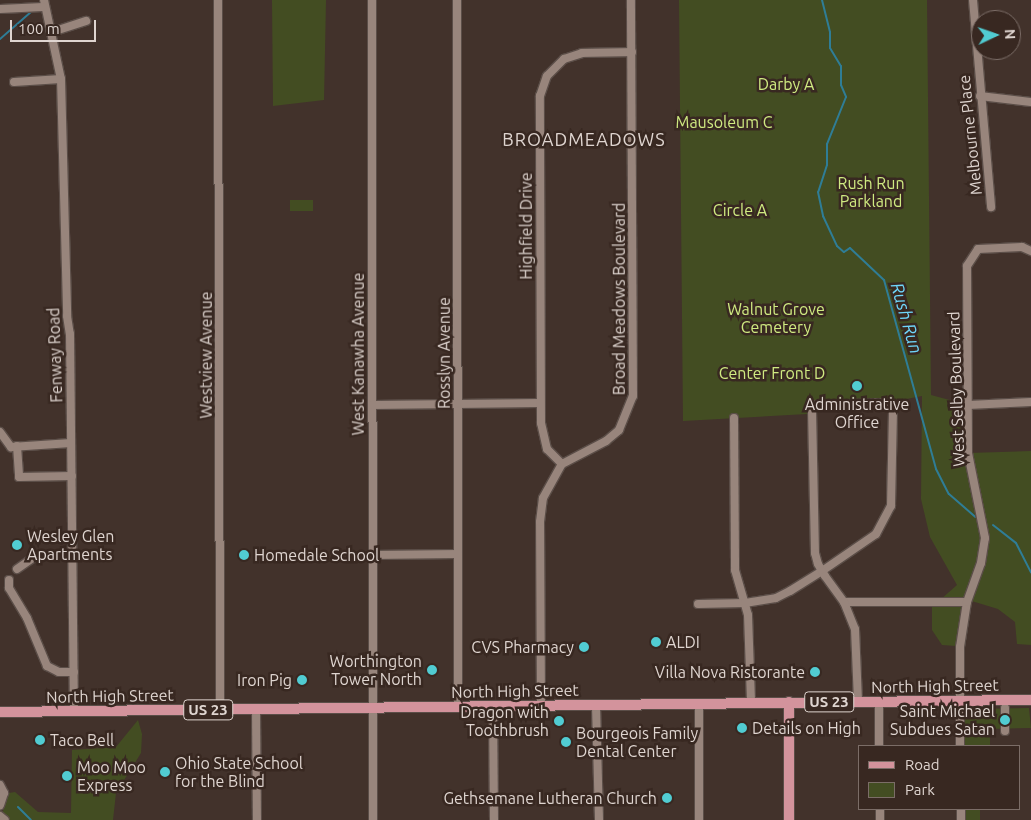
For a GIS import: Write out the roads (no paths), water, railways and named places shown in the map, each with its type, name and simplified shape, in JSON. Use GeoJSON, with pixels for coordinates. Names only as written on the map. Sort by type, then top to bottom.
{"type":"FeatureCollection","features":[{"type":"Feature","properties":{"kind":"main road","name":"North High Street"},"geometry":{"type":"LineString","coordinates":[[0,712],[1031,700]]}},
{"type":"Feature","properties":{"kind":"main road"},"geometry":{"type":"LineString","coordinates":[[789,702],[789,820]]}},
{"type":"Feature","properties":{"kind":"street","name":"Westview Avenue"},"geometry":{"type":"LineString","coordinates":[[218,0],[220,710]]}},
{"type":"Feature","properties":{"kind":"street","name":"West Kanawha Avenue"},"geometry":{"type":"LineString","coordinates":[[372,0],[372,820]]}},
{"type":"Feature","properties":{"kind":"street","name":"Rosslyn Avenue"},"geometry":{"type":"LineString","coordinates":[[457,0],[458,707]]}},
{"type":"Feature","properties":{"kind":"street","name":"Broad Meadows Boulevard"},"geometry":{"type":"LineString","coordinates":[[540,706],[540,515],[549,483],[562,464],[614,435],[626,419],[633,396],[631,0]]}},
{"type":"Feature","properties":{"kind":"street","name":"Melbourne Place"},"geometry":{"type":"LineString","coordinates":[[973,0],[980,96],[988,148],[991,208]]}},
{"type":"Feature","properties":{"kind":"street"},"geometry":{"type":"LineString","coordinates":[[0,9],[38,6]]}},
{"type":"Feature","properties":{"kind":"street","name":"Fenway Road"},"geometry":{"type":"LineString","coordinates":[[38,6],[52,32],[61,79],[72,476],[74,712]]}},
{"type":"Feature","properties":{"kind":"street"},"geometry":{"type":"LineString","coordinates":[[52,32],[86,21]]}},
{"type":"Feature","properties":{"kind":"street","name":"Highfield Drive"},"geometry":{"type":"LineString","coordinates":[[562,464],[544,442],[540,403],[540,96],[547,76],[564,59],[582,53],[632,52]]}},
{"type":"Feature","properties":{"kind":"street"},"geometry":{"type":"LineString","coordinates":[[14,82],[61,79]]}},
{"type":"Feature","properties":{"kind":"street"},"geometry":{"type":"LineString","coordinates":[[980,96],[1031,102]]}},
{"type":"Feature","properties":{"kind":"street","name":"West Selby Boulevard"},"geometry":{"type":"LineString","coordinates":[[960,745],[960,651],[967,602],[981,562],[985,528],[984,516],[968,453],[967,266],[972,253],[978,249],[1022,247],[1031,251]]}},
{"type":"Feature","properties":{"kind":"street"},"geometry":{"type":"LineString","coordinates":[[698,604],[745,603],[776,598],[822,571],[876,534],[889,514],[893,405],[886,402],[864,402],[817,405],[812,410],[813,542],[822,571],[844,602],[856,639],[858,702]]}},
{"type":"Feature","properties":{"kind":"street"},"geometry":{"type":"LineString","coordinates":[[372,405],[540,403]]}},
{"type":"Feature","properties":{"kind":"street"},"geometry":{"type":"LineString","coordinates":[[968,405],[1027,403]]}},
{"type":"Feature","properties":{"kind":"street"},"geometry":{"type":"LineString","coordinates":[[734,418],[735,570],[745,603],[750,635],[751,703]]}},
{"type":"Feature","properties":{"kind":"street"},"geometry":{"type":"LineString","coordinates":[[0,432],[11,447],[71,443]]}},
{"type":"Feature","properties":{"kind":"street"},"geometry":{"type":"LineString","coordinates":[[17,446],[19,477],[72,476]]}},
{"type":"Feature","properties":{"kind":"street"},"geometry":{"type":"LineString","coordinates":[[372,555],[458,554]]}},
{"type":"Feature","properties":{"kind":"street"},"geometry":{"type":"LineString","coordinates":[[17,569],[34,557]]}},
{"type":"Feature","properties":{"kind":"street"},"geometry":{"type":"LineString","coordinates":[[9,580],[9,588],[27,618],[47,666],[59,672],[74,672]]}},
{"type":"Feature","properties":{"kind":"street"},"geometry":{"type":"LineString","coordinates":[[844,602],[967,602]]}},
{"type":"Feature","properties":{"kind":"street"},"geometry":{"type":"LineString","coordinates":[[879,701],[879,745]]}},
{"type":"Feature","properties":{"kind":"street"},"geometry":{"type":"LineString","coordinates":[[699,703],[699,820]]}},
{"type":"Feature","properties":{"kind":"street"},"geometry":{"type":"LineString","coordinates":[[596,705],[599,820]]}},
{"type":"Feature","properties":{"kind":"street"},"geometry":{"type":"LineString","coordinates":[[493,706],[494,820]]}},
{"type":"Feature","properties":{"kind":"street"},"geometry":{"type":"LineString","coordinates":[[1005,708],[1005,731]]}},
{"type":"Feature","properties":{"kind":"street"},"geometry":{"type":"LineString","coordinates":[[256,710],[257,820]]}},
{"type":"Feature","properties":{"kind":"street"},"geometry":{"type":"LineString","coordinates":[[0,785],[4,793],[0,805]]}},
{"type":"Feature","properties":{"kind":"street"},"geometry":{"type":"LineString","coordinates":[[0,816],[5,820]]}},
{"type":"Feature","properties":{"kind":"waterway","name":"Rush Run"},"geometry":{"type":"LineString","coordinates":[[822,0],[830,32],[830,48],[841,66],[841,85],[846,97],[827,144],[827,165],[818,192],[823,216],[837,246],[844,252],[850,248],[884,280],[936,469],[949,494],[975,517]]}},
{"type":"Feature","properties":{"kind":"waterway"},"geometry":{"type":"LineString","coordinates":[[0,39],[32,11]]}},
{"type":"Feature","properties":{"kind":"waterway","name":"Rush Run"},"geometry":{"type":"LineString","coordinates":[[993,525],[1016,543],[1031,572]]}},
{"type":"Feature","properties":{"kind":"waterway"},"geometry":{"type":"LineString","coordinates":[[18,807],[31,820]]}},
{"type":"Feature","properties":{"kind":"place","name":"Administrative Office"},"geometry":{"type":"Point","coordinates":[857,386]}},
{"type":"Feature","properties":{"kind":"place","name":"Wesley Glen Apartments"},"geometry":{"type":"Point","coordinates":[17,545]}},
{"type":"Feature","properties":{"kind":"place","name":"Homedale School"},"geometry":{"type":"Point","coordinates":[244,555]}},
{"type":"Feature","properties":{"kind":"place","name":"ALDI"},"geometry":{"type":"Point","coordinates":[656,642]}},
{"type":"Feature","properties":{"kind":"place","name":"CVS Pharmacy"},"geometry":{"type":"Point","coordinates":[584,647]}},
{"type":"Feature","properties":{"kind":"place","name":"Worthington Tower North"},"geometry":{"type":"Point","coordinates":[432,670]}},
{"type":"Feature","properties":{"kind":"place","name":"Villa Nova Ristorante"},"geometry":{"type":"Point","coordinates":[815,672]}},
{"type":"Feature","properties":{"kind":"place","name":"Iron Pig"},"geometry":{"type":"Point","coordinates":[302,680]}},
{"type":"Feature","properties":{"kind":"place","name":"Saint Michael Subdues Satan"},"geometry":{"type":"Point","coordinates":[1005,720]}},
{"type":"Feature","properties":{"kind":"place","name":"Dragon with Toothbrush"},"geometry":{"type":"Point","coordinates":[559,721]}},
{"type":"Feature","properties":{"kind":"place","name":"Details on High"},"geometry":{"type":"Point","coordinates":[742,728]}},
{"type":"Feature","properties":{"kind":"place","name":"Taco Bell"},"geometry":{"type":"Point","coordinates":[40,740]}},
{"type":"Feature","properties":{"kind":"place","name":"Bourgeois Family Dental Center"},"geometry":{"type":"Point","coordinates":[566,742]}},
{"type":"Feature","properties":{"kind":"place","name":"Ohio State School for the Blind"},"geometry":{"type":"Point","coordinates":[165,772]}},
{"type":"Feature","properties":{"kind":"place","name":"Moo Moo Express"},"geometry":{"type":"Point","coordinates":[67,776]}},
{"type":"Feature","properties":{"kind":"place","name":"Gethsemane Lutheran Church"},"geometry":{"type":"Point","coordinates":[667,798]}},
{"type":"Feature","properties":{"kind":"district","name":"BROADMEADOWS"},"geometry":{"type":"Point","coordinates":[584,139]}},
{"type":"Feature","properties":{"kind":"park label","name":"Darby A"},"geometry":{"type":"Point","coordinates":[786,84]}},
{"type":"Feature","properties":{"kind":"park label","name":"Mausoleum C"},"geometry":{"type":"Point","coordinates":[724,122]}},
{"type":"Feature","properties":{"kind":"park label","name":"Rush Run Parkland"},"geometry":{"type":"Point","coordinates":[871,192]}},
{"type":"Feature","properties":{"kind":"park label","name":"Circle A"},"geometry":{"type":"Point","coordinates":[740,210]}},
{"type":"Feature","properties":{"kind":"park label","name":"Walnut Grove Cemetery"},"geometry":{"type":"Point","coordinates":[776,318]}},
{"type":"Feature","properties":{"kind":"park label","name":"Center Front D"},"geometry":{"type":"Point","coordinates":[772,373]}}]}
